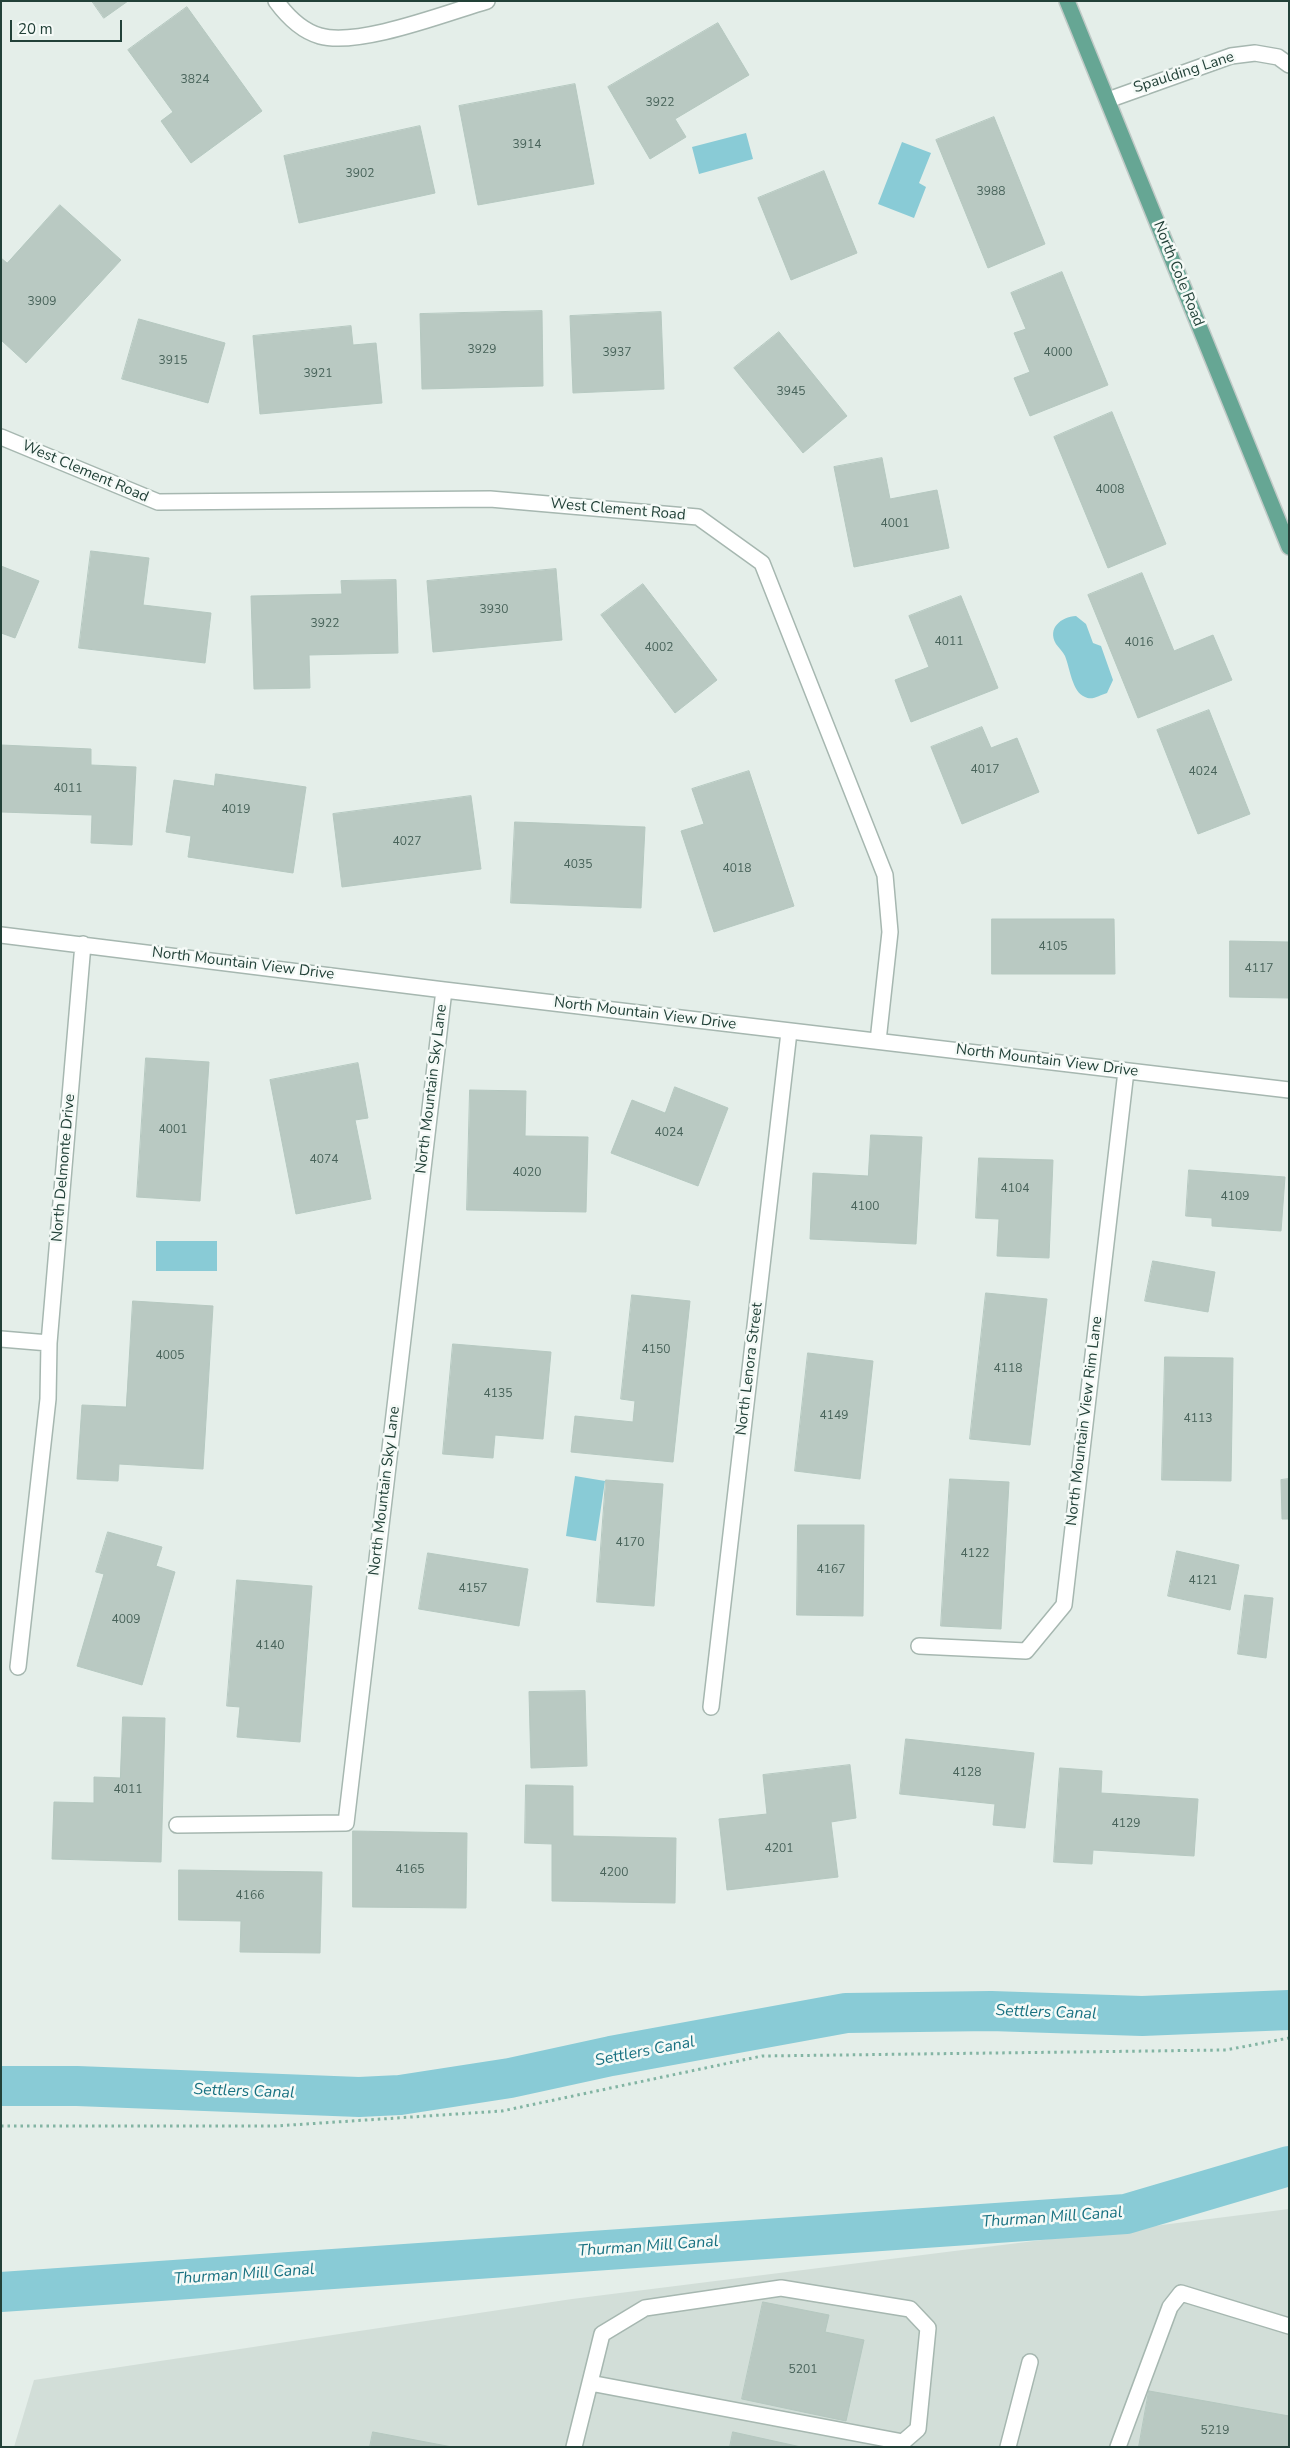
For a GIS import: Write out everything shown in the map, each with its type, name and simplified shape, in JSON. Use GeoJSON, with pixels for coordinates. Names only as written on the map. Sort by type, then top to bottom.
{"type":"FeatureCollection","features":[{"type":"Feature","properties":{"kind":"main road","name":"North Cole Road"},"geometry":{"type":"LineString","coordinates":[[1067,1],[1289,547]]}},
{"type":"Feature","properties":{"kind":"street"},"geometry":{"type":"LineString","coordinates":[[276,1],[288,17],[303,27],[320,36],[343,39],[369,36],[487,1]]}},
{"type":"Feature","properties":{"kind":"street","name":"Spaulding Lane"},"geometry":{"type":"LineString","coordinates":[[1108,100],[1164,78],[1231,56],[1255,53],[1278,57],[1289,65]]}},
{"type":"Feature","properties":{"kind":"street","name":"West Clement Road"},"geometry":{"type":"LineString","coordinates":[[1,437],[158,502],[490,499],[698,517],[762,563],[885,875],[890,932],[878,1042]]}},
{"type":"Feature","properties":{"kind":"street","name":"North Mountain View Drive"},"geometry":{"type":"LineString","coordinates":[[1,934],[788,1032],[1289,1090]]}},
{"type":"Feature","properties":{"kind":"street","name":"North Delmonte Drive"},"geometry":{"type":"LineString","coordinates":[[18,1667],[48,1399],[49,1343],[83,944]]}},
{"type":"Feature","properties":{"kind":"street","name":"North Mountain Sky Lane"},"geometry":{"type":"LineString","coordinates":[[177,1825],[346,1823],[444,990]]}},
{"type":"Feature","properties":{"kind":"street","name":"North Lenora Street"},"geometry":{"type":"LineString","coordinates":[[711,1706],[788,1032]]}},
{"type":"Feature","properties":{"kind":"street","name":"North Mountain View Rim Lane"},"geometry":{"type":"LineString","coordinates":[[919,1646],[1026,1651],[1064,1604],[1126,1071]]}},
{"type":"Feature","properties":{"kind":"street"},"geometry":{"type":"LineString","coordinates":[[1,1340],[49,1343]]}},
{"type":"Feature","properties":{"kind":"street"},"geometry":{"type":"LineString","coordinates":[[574,2447],[590,2382],[602,2334],[645,2308],[781,2288],[910,2309],[928,2328],[918,2429],[903,2442],[590,2382]]}},
{"type":"Feature","properties":{"kind":"street"},"geometry":{"type":"LineString","coordinates":[[1118,2447],[1170,2307],[1181,2293],[1289,2326]]}},
{"type":"Feature","properties":{"kind":"street"},"geometry":{"type":"LineString","coordinates":[[1008,2447],[1030,2362]]}},
{"type":"Feature","properties":{"kind":"path"},"geometry":{"type":"LineString","coordinates":[[1,2126],[276,2126],[502,2111],[762,2056],[1226,2050],[1289,2038]]}},
{"type":"Feature","properties":{"kind":"shaded area"},"geometry":{"type":"Polygon","coordinates":[[[1289,2209],[1289,2447],[14,2447],[34,2380],[572,2299],[1289,2209]]]}},
{"type":"Feature","properties":{"kind":"water"},"geometry":{"type":"Polygon","coordinates":[[[746,133],[753,159],[699,174],[692,147],[746,133]]]}},
{"type":"Feature","properties":{"kind":"water"},"geometry":{"type":"Polygon","coordinates":[[[902,142],[931,153],[919,183],[926,187],[914,218],[878,204],[902,142]]]}},
{"type":"Feature","properties":{"kind":"water"},"geometry":{"type":"Polygon","coordinates":[[[1076,616],[1086,624],[1093,643],[1101,646],[1113,680],[1107,693],[1093,698],[1085,697],[1077,690],[1065,656],[1054,638],[1054,628],[1057,624],[1065,619],[1076,616]]]}},
{"type":"Feature","properties":{"kind":"water"},"geometry":{"type":"Polygon","coordinates":[[[156,1241],[217,1241],[217,1271],[156,1271],[156,1241]]]}},
{"type":"Feature","properties":{"kind":"water"},"geometry":{"type":"Polygon","coordinates":[[[575,1476],[605,1481],[596,1541],[566,1536],[575,1476]]]}},
{"type":"Feature","properties":{"kind":"building"},"geometry":{"type":"Polygon","coordinates":[[[92,1],[128,1],[104,18],[92,1]]]}},
{"type":"Feature","properties":{"kind":"building"},"geometry":{"type":"Polygon","coordinates":[[[187,7],[262,111],[191,163],[161,121],[173,112],[128,50],[187,7]]]}},
{"type":"Feature","properties":{"kind":"building"},"geometry":{"type":"Polygon","coordinates":[[[718,23],[749,75],[675,119],[686,137],[650,159],[608,87],[718,23]]]}},
{"type":"Feature","properties":{"kind":"building"},"geometry":{"type":"Polygon","coordinates":[[[575,84],[594,184],[478,205],[459,106],[575,84]]]}},
{"type":"Feature","properties":{"kind":"building"},"geometry":{"type":"Polygon","coordinates":[[[994,117],[1045,244],[988,268],[936,140],[994,117]]]}},
{"type":"Feature","properties":{"kind":"building"},"geometry":{"type":"Polygon","coordinates":[[[420,126],[435,193],[299,223],[284,156],[420,126]]]}},
{"type":"Feature","properties":{"kind":"building"},"geometry":{"type":"Polygon","coordinates":[[[824,171],[857,253],[791,280],[758,198],[824,171]]]}},
{"type":"Feature","properties":{"kind":"building"},"geometry":{"type":"Polygon","coordinates":[[[60,205],[121,260],[26,363],[1,340],[1,258],[7,263],[60,205]]]}},
{"type":"Feature","properties":{"kind":"building"},"geometry":{"type":"Polygon","coordinates":[[[1062,272],[1108,385],[1030,416],[1014,378],[1030,372],[1014,333],[1026,329],[1011,293],[1062,272]]]}},
{"type":"Feature","properties":{"kind":"building"},"geometry":{"type":"Polygon","coordinates":[[[542,311],[543,386],[422,389],[420,314],[542,311]]]}},
{"type":"Feature","properties":{"kind":"building"},"geometry":{"type":"Polygon","coordinates":[[[661,312],[664,389],[573,393],[570,316],[661,312]]]}},
{"type":"Feature","properties":{"kind":"building"},"geometry":{"type":"Polygon","coordinates":[[[139,319],[225,343],[208,403],[122,379],[139,319]]]}},
{"type":"Feature","properties":{"kind":"building"},"geometry":{"type":"Polygon","coordinates":[[[351,326],[353,345],[376,343],[382,403],[260,414],[253,336],[351,326]]]}},
{"type":"Feature","properties":{"kind":"building"},"geometry":{"type":"Polygon","coordinates":[[[779,332],[847,416],[803,453],[734,368],[779,332]]]}},
{"type":"Feature","properties":{"kind":"building"},"geometry":{"type":"Polygon","coordinates":[[[1112,412],[1166,544],[1108,568],[1054,437],[1112,412]]]}},
{"type":"Feature","properties":{"kind":"building"},"geometry":{"type":"Polygon","coordinates":[[[882,458],[890,499],[937,490],[949,548],[854,567],[834,467],[882,458]]]}},
{"type":"Feature","properties":{"kind":"building"},"geometry":{"type":"Polygon","coordinates":[[[91,551],[149,558],[143,605],[211,613],[205,663],[79,648],[91,551]]]}},
{"type":"Feature","properties":{"kind":"building"},"geometry":{"type":"Polygon","coordinates":[[[1,566],[39,581],[15,638],[1,633],[1,566]]]}},
{"type":"Feature","properties":{"kind":"building"},"geometry":{"type":"Polygon","coordinates":[[[556,569],[562,640],[433,652],[427,581],[556,569]]]}},
{"type":"Feature","properties":{"kind":"building"},"geometry":{"type":"Polygon","coordinates":[[[1142,573],[1174,651],[1213,635],[1232,680],[1138,718],[1088,595],[1142,573]]]}},
{"type":"Feature","properties":{"kind":"building"},"geometry":{"type":"Polygon","coordinates":[[[396,580],[398,653],[309,655],[310,688],[254,689],[251,596],[342,594],[341,581],[396,580]]]}},
{"type":"Feature","properties":{"kind":"building"},"geometry":{"type":"Polygon","coordinates":[[[643,584],[717,680],[675,713],[601,615],[643,584]]]}},
{"type":"Feature","properties":{"kind":"building"},"geometry":{"type":"Polygon","coordinates":[[[961,596],[998,688],[911,722],[895,680],[929,667],[909,616],[961,596]]]}},
{"type":"Feature","properties":{"kind":"building"},"geometry":{"type":"Polygon","coordinates":[[[1209,710],[1250,814],[1198,834],[1157,730],[1209,710]]]}},
{"type":"Feature","properties":{"kind":"building"},"geometry":{"type":"Polygon","coordinates":[[[982,727],[991,748],[1017,738],[1039,792],[962,824],[931,747],[982,727]]]}},
{"type":"Feature","properties":{"kind":"building"},"geometry":{"type":"Polygon","coordinates":[[[1,745],[91,749],[91,765],[136,767],[132,845],[91,843],[92,815],[1,812],[1,745]]]}},
{"type":"Feature","properties":{"kind":"building"},"geometry":{"type":"Polygon","coordinates":[[[749,771],[794,906],[714,932],[681,831],[704,824],[692,789],[749,771]]]}},
{"type":"Feature","properties":{"kind":"building"},"geometry":{"type":"Polygon","coordinates":[[[216,774],[306,787],[293,873],[188,857],[191,836],[166,832],[174,780],[214,786],[216,774]]]}},
{"type":"Feature","properties":{"kind":"building"},"geometry":{"type":"Polygon","coordinates":[[[471,796],[481,869],[342,887],[333,814],[471,796]]]}},
{"type":"Feature","properties":{"kind":"building"},"geometry":{"type":"Polygon","coordinates":[[[515,822],[645,827],[641,908],[511,903],[515,822]]]}},
{"type":"Feature","properties":{"kind":"building"},"geometry":{"type":"Polygon","coordinates":[[[992,919],[1114,919],[1115,974],[992,974],[992,919]]]}},
{"type":"Feature","properties":{"kind":"building"},"geometry":{"type":"Polygon","coordinates":[[[1230,941],[1289,942],[1289,998],[1230,997],[1230,941]]]}},
{"type":"Feature","properties":{"kind":"building"},"geometry":{"type":"Polygon","coordinates":[[[146,1058],[209,1062],[200,1201],[137,1197],[146,1058]]]}},
{"type":"Feature","properties":{"kind":"building"},"geometry":{"type":"Polygon","coordinates":[[[358,1063],[368,1118],[355,1120],[371,1199],[296,1214],[270,1080],[358,1063]]]}},
{"type":"Feature","properties":{"kind":"building"},"geometry":{"type":"Polygon","coordinates":[[[675,1087],[728,1108],[698,1186],[611,1153],[632,1100],[665,1113],[675,1087]]]}},
{"type":"Feature","properties":{"kind":"building"},"geometry":{"type":"Polygon","coordinates":[[[470,1090],[526,1091],[525,1136],[588,1137],[586,1212],[467,1210],[470,1090]]]}},
{"type":"Feature","properties":{"kind":"building"},"geometry":{"type":"Polygon","coordinates":[[[871,1135],[922,1137],[916,1244],[810,1239],[813,1173],[868,1176],[871,1135]]]}},
{"type":"Feature","properties":{"kind":"building"},"geometry":{"type":"Polygon","coordinates":[[[979,1158],[1053,1160],[1049,1258],[997,1256],[999,1219],[976,1218],[979,1158]]]}},
{"type":"Feature","properties":{"kind":"building"},"geometry":{"type":"Polygon","coordinates":[[[1189,1170],[1285,1177],[1281,1231],[1212,1226],[1212,1218],[1186,1216],[1189,1170]]]}},
{"type":"Feature","properties":{"kind":"building"},"geometry":{"type":"Polygon","coordinates":[[[1153,1261],[1215,1272],[1208,1312],[1145,1301],[1153,1261]]]}},
{"type":"Feature","properties":{"kind":"building"},"geometry":{"type":"Polygon","coordinates":[[[986,1293],[1047,1299],[1030,1445],[970,1439],[986,1293]]]}},
{"type":"Feature","properties":{"kind":"building"},"geometry":{"type":"Polygon","coordinates":[[[632,1295],[690,1301],[673,1462],[571,1452],[575,1416],[633,1422],[635,1401],[621,1399],[632,1295]]]}},
{"type":"Feature","properties":{"kind":"building"},"geometry":{"type":"Polygon","coordinates":[[[133,1301],[213,1306],[203,1469],[119,1464],[118,1481],[77,1479],[82,1405],[126,1407],[133,1301]]]}},
{"type":"Feature","properties":{"kind":"building"},"geometry":{"type":"Polygon","coordinates":[[[453,1344],[551,1352],[543,1439],[495,1435],[493,1458],[443,1454],[453,1344]]]}},
{"type":"Feature","properties":{"kind":"building"},"geometry":{"type":"Polygon","coordinates":[[[808,1353],[873,1361],[860,1479],[795,1471],[808,1353]]]}},
{"type":"Feature","properties":{"kind":"building"},"geometry":{"type":"Polygon","coordinates":[[[1165,1357],[1233,1358],[1231,1481],[1162,1480],[1165,1357]]]}},
{"type":"Feature","properties":{"kind":"building"},"geometry":{"type":"Polygon","coordinates":[[[950,1479],[1009,1482],[1001,1629],[941,1626],[950,1479]]]}},
{"type":"Feature","properties":{"kind":"building"},"geometry":{"type":"Polygon","coordinates":[[[1289,1479],[1289,1519],[1282,1519],[1281,1480],[1289,1479]]]}},
{"type":"Feature","properties":{"kind":"building"},"geometry":{"type":"Polygon","coordinates":[[[606,1480],[663,1484],[654,1606],[597,1602],[606,1480]]]}},
{"type":"Feature","properties":{"kind":"building"},"geometry":{"type":"Polygon","coordinates":[[[798,1525],[864,1525],[863,1616],[797,1615],[798,1525]]]}},
{"type":"Feature","properties":{"kind":"building"},"geometry":{"type":"Polygon","coordinates":[[[108,1532],[162,1547],[156,1566],[175,1572],[142,1685],[77,1666],[104,1574],[96,1572],[108,1532]]]}},
{"type":"Feature","properties":{"kind":"building"},"geometry":{"type":"Polygon","coordinates":[[[1177,1551],[1239,1565],[1230,1610],[1168,1596],[1177,1551]]]}},
{"type":"Feature","properties":{"kind":"building"},"geometry":{"type":"Polygon","coordinates":[[[428,1553],[528,1569],[519,1626],[419,1609],[428,1553]]]}},
{"type":"Feature","properties":{"kind":"building"},"geometry":{"type":"Polygon","coordinates":[[[237,1580],[312,1586],[300,1742],[237,1737],[240,1707],[227,1706],[237,1580]]]}},
{"type":"Feature","properties":{"kind":"building"},"geometry":{"type":"Polygon","coordinates":[[[1245,1595],[1273,1598],[1266,1658],[1238,1654],[1245,1595]]]}},
{"type":"Feature","properties":{"kind":"building"},"geometry":{"type":"Polygon","coordinates":[[[585,1691],[587,1766],[531,1768],[529,1692],[585,1691]]]}},
{"type":"Feature","properties":{"kind":"building"},"geometry":{"type":"Polygon","coordinates":[[[123,1717],[165,1718],[161,1862],[52,1859],[54,1802],[94,1803],[94,1777],[120,1778],[123,1717]]]}},
{"type":"Feature","properties":{"kind":"building"},"geometry":{"type":"Polygon","coordinates":[[[906,1739],[1034,1753],[1025,1828],[993,1825],[995,1804],[900,1794],[906,1739]]]}},
{"type":"Feature","properties":{"kind":"building"},"geometry":{"type":"Polygon","coordinates":[[[850,1765],[856,1818],[831,1822],[838,1877],[727,1890],[719,1819],[767,1814],[763,1775],[850,1765]]]}},
{"type":"Feature","properties":{"kind":"building"},"geometry":{"type":"Polygon","coordinates":[[[1060,1768],[1102,1771],[1101,1793],[1198,1799],[1194,1856],[1093,1850],[1092,1864],[1054,1862],[1060,1768]]]}},
{"type":"Feature","properties":{"kind":"building"},"geometry":{"type":"Polygon","coordinates":[[[526,1785],[573,1786],[573,1836],[676,1838],[675,1903],[552,1901],[552,1844],[525,1843],[526,1785]]]}},
{"type":"Feature","properties":{"kind":"building"},"geometry":{"type":"Polygon","coordinates":[[[353,1831],[467,1833],[466,1908],[353,1907],[353,1831]]]}},
{"type":"Feature","properties":{"kind":"building"},"geometry":{"type":"Polygon","coordinates":[[[179,1870],[322,1872],[320,1953],[240,1952],[241,1921],[179,1920],[179,1870]]]}},
{"type":"Feature","properties":{"kind":"building"},"geometry":{"type":"Polygon","coordinates":[[[763,2302],[829,2315],[825,2332],[864,2340],[846,2421],[742,2399],[763,2302]]]}},
{"type":"Feature","properties":{"kind":"building"},"geometry":{"type":"Polygon","coordinates":[[[1149,2391],[1289,2416],[1289,2447],[1139,2447],[1149,2391]]]}},
{"type":"Feature","properties":{"kind":"building"},"geometry":{"type":"Polygon","coordinates":[[[373,2432],[452,2447],[370,2447],[373,2432]]]}},
{"type":"Feature","properties":{"kind":"building"},"geometry":{"type":"Polygon","coordinates":[[[733,2432],[801,2447],[730,2447],[733,2432]]]}},
{"type":"Feature","properties":{"kind":"waterway","name":"Settlers Canal"},"geometry":{"type":"LineString","coordinates":[[1,2086],[77,2086],[359,2097],[400,2095],[510,2078],[611,2056],[846,2013],[991,2011],[1142,2016],[1289,2010]]}},
{"type":"Feature","properties":{"kind":"waterway","name":"Thurman Mill Canal"},"geometry":{"type":"LineString","coordinates":[[1,2292],[1126,2214],[1289,2166]]}}]}
